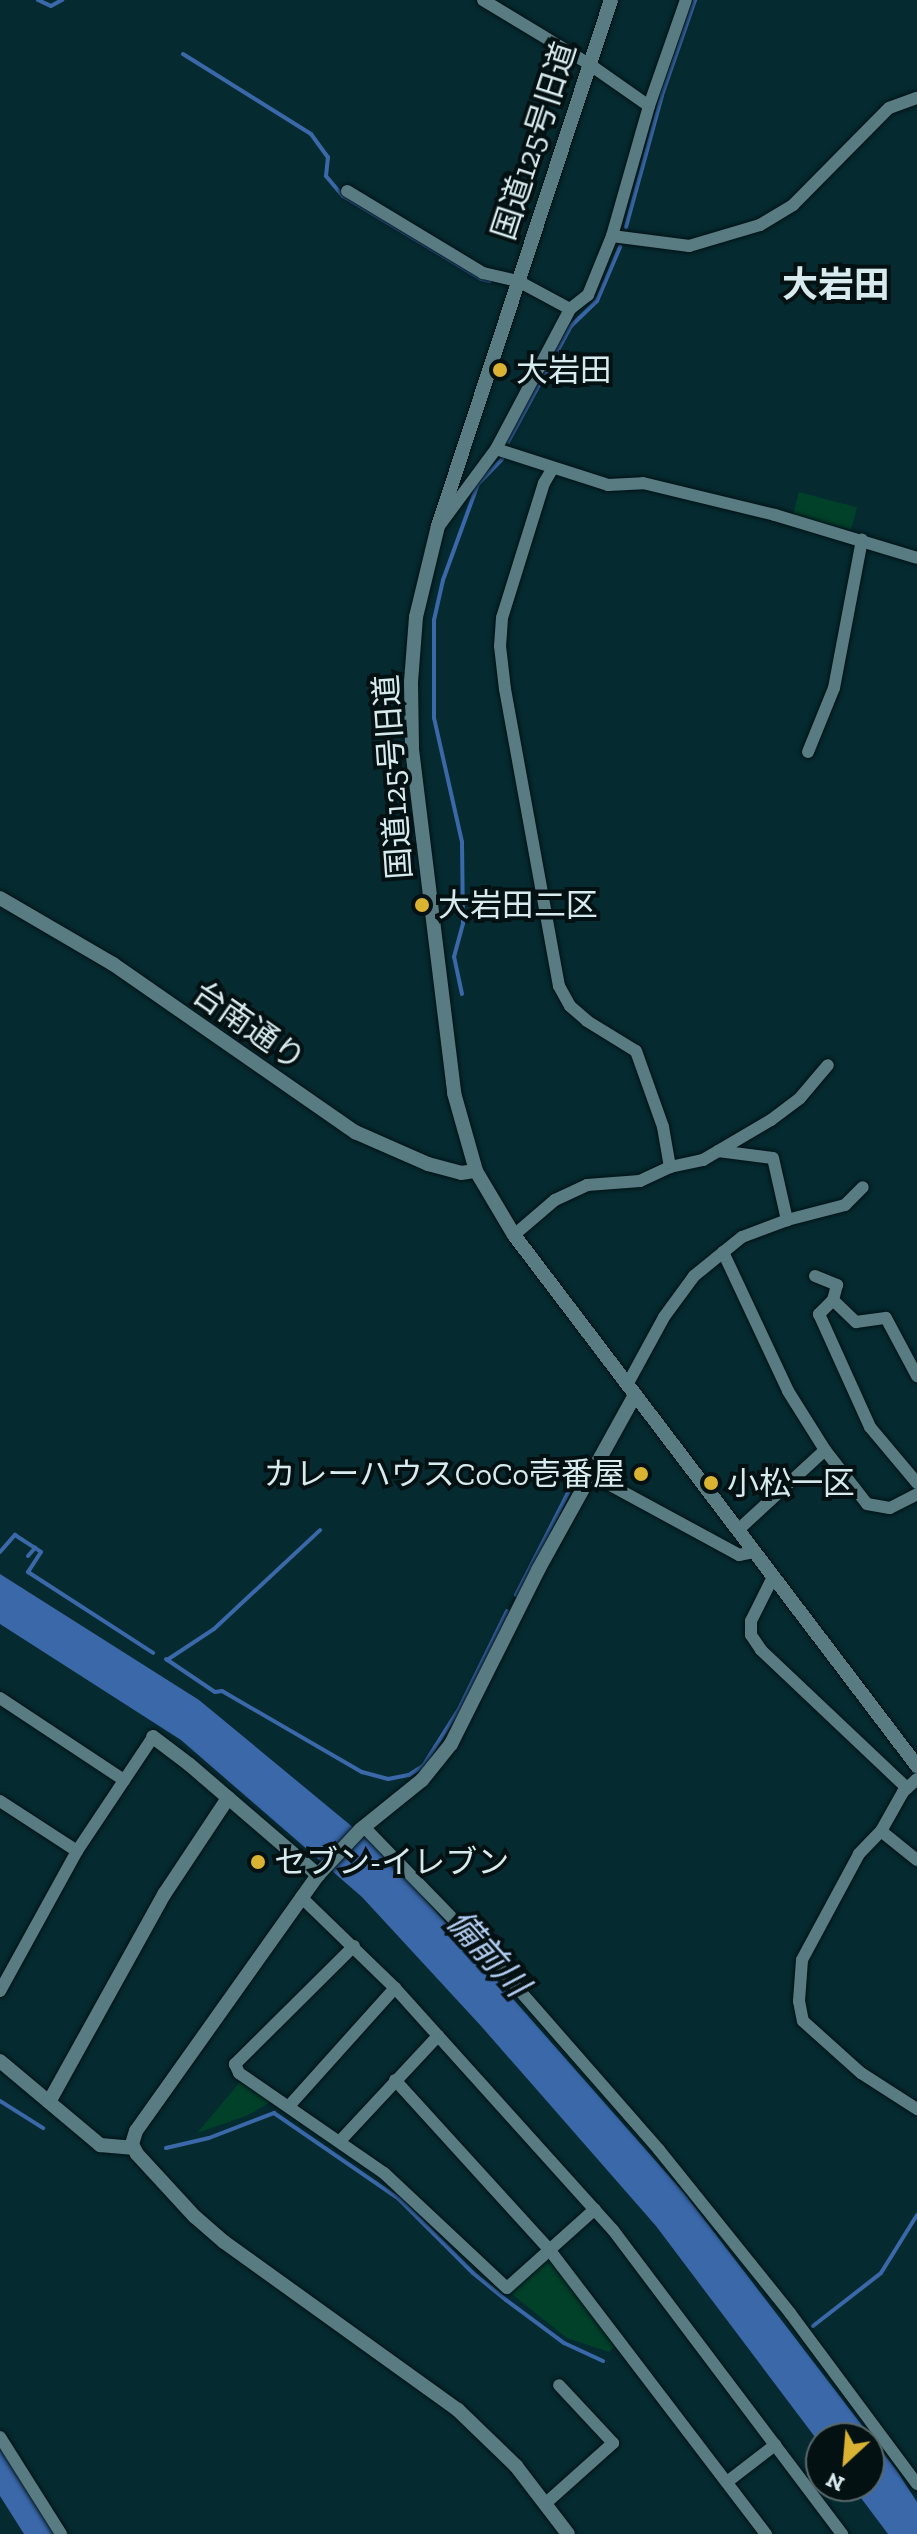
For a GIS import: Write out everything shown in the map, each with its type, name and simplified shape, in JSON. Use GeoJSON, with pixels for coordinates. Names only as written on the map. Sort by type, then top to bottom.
{"type":"FeatureCollection","features":[{"type":"Feature","properties":{"kind":"street"},"geometry":{"type":"LineString","coordinates":[[483,0],[589,64],[649,106]]}},
{"type":"Feature","properties":{"kind":"street","name":"国道125号旧道"},"geometry":{"type":"LineString","coordinates":[[611,0],[438,526],[416,617],[411,682],[412,749],[452,1084],[460,1126],[476,1171],[514,1235],[917,1766]]}},
{"type":"Feature","properties":{"kind":"street"},"geometry":{"type":"LineString","coordinates":[[438,526],[452,513],[496,449],[570,309],[588,295],[612,236],[649,106],[686,0]]}},
{"type":"Feature","properties":{"kind":"street"},"geometry":{"type":"LineString","coordinates":[[612,236],[689,246],[760,225],[793,205],[889,108],[917,98]]}},
{"type":"Feature","properties":{"kind":"street"},"geometry":{"type":"LineString","coordinates":[[347,191],[483,273],[518,281],[570,309]]}},
{"type":"Feature","properties":{"kind":"street"},"geometry":{"type":"LineString","coordinates":[[496,449],[608,485],[643,483],[862,540],[917,558]]}},
{"type":"Feature","properties":{"kind":"street"},"geometry":{"type":"LineString","coordinates":[[553,468],[544,483],[502,618],[500,646],[505,689],[559,986],[570,1006],[587,1021],[636,1051],[663,1127],[670,1167]]}},
{"type":"Feature","properties":{"kind":"street"},"geometry":{"type":"LineString","coordinates":[[808,752],[834,688],[862,540]]}},
{"type":"Feature","properties":{"kind":"street","name":"台南通り"},"geometry":{"type":"LineString","coordinates":[[0,898],[113,964],[355,1132],[428,1164],[461,1173],[476,1171]]}},
{"type":"Feature","properties":{"kind":"street"},"geometry":{"type":"LineString","coordinates":[[514,1235],[555,1200],[587,1185],[640,1181],[670,1167],[703,1160],[771,1120],[800,1098],[828,1065]]}},
{"type":"Feature","properties":{"kind":"street"},"geometry":{"type":"LineString","coordinates":[[718,1151],[773,1158],[787,1220]]}},
{"type":"Feature","properties":{"kind":"street"},"geometry":{"type":"LineString","coordinates":[[132,2148],[136,2131],[301,1897],[362,1828],[422,1780],[451,1744],[590,1474],[671,1307],[694,1276],[742,1237],[787,1220],[845,1205],[863,1187]]}},
{"type":"Feature","properties":{"kind":"street"},"geometry":{"type":"LineString","coordinates":[[723,1252],[788,1391],[825,1450],[867,1504],[890,1508],[917,1494]]}},
{"type":"Feature","properties":{"kind":"street"},"geometry":{"type":"LineString","coordinates":[[815,1276],[837,1285],[833,1300],[819,1314],[870,1427],[917,1483]]}},
{"type":"Feature","properties":{"kind":"street"},"geometry":{"type":"LineString","coordinates":[[833,1300],[856,1322],[886,1318],[917,1376]]}},
{"type":"Feature","properties":{"kind":"street"},"geometry":{"type":"LineString","coordinates":[[738,1530],[825,1450]]}},
{"type":"Feature","properties":{"kind":"street"},"geometry":{"type":"LineString","coordinates":[[590,1474],[739,1555],[755,1552]]}},
{"type":"Feature","properties":{"kind":"street"},"geometry":{"type":"LineString","coordinates":[[773,1577],[751,1621],[751,1635],[761,1650],[907,1788]]}},
{"type":"Feature","properties":{"kind":"street"},"geometry":{"type":"LineString","coordinates":[[0,1698],[124,1780]]}},
{"type":"Feature","properties":{"kind":"street"},"geometry":{"type":"LineString","coordinates":[[0,1991],[77,1851],[153,1737],[320,1873]]}},
{"type":"Feature","properties":{"kind":"street"},"geometry":{"type":"LineString","coordinates":[[917,1779],[907,1788],[881,1831],[859,1854],[802,1960],[799,2001],[803,2021],[861,2073],[917,2109]]}},
{"type":"Feature","properties":{"kind":"street"},"geometry":{"type":"LineString","coordinates":[[49,2102],[171,1882],[228,1798]]}},
{"type":"Feature","properties":{"kind":"street"},"geometry":{"type":"LineString","coordinates":[[0,1801],[77,1851]]}},
{"type":"Feature","properties":{"kind":"street"},"geometry":{"type":"LineString","coordinates":[[362,1828],[492,1959],[687,2184],[798,2323],[917,2484]]}},
{"type":"Feature","properties":{"kind":"street"},"geometry":{"type":"LineString","coordinates":[[881,1831],[917,1860]]}},
{"type":"Feature","properties":{"kind":"street"},"geometry":{"type":"LineString","coordinates":[[301,1897],[395,1988],[595,2209],[842,2534]]}},
{"type":"Feature","properties":{"kind":"street"},"geometry":{"type":"LineString","coordinates":[[354,1946],[235,2064],[239,2073],[384,2173],[507,2288],[595,2209]]}},
{"type":"Feature","properties":{"kind":"street"},"geometry":{"type":"LineString","coordinates":[[289,2106],[395,1988]]}},
{"type":"Feature","properties":{"kind":"street"},"geometry":{"type":"LineString","coordinates":[[340,2141],[438,2036]]}},
{"type":"Feature","properties":{"kind":"street"},"geometry":{"type":"LineString","coordinates":[[0,2061],[100,2145],[132,2148],[195,2217],[224,2242],[441,2395],[492,2440],[568,2534]]}},
{"type":"Feature","properties":{"kind":"street"},"geometry":{"type":"LineString","coordinates":[[395,2080],[548,2248],[766,2534]]}},
{"type":"Feature","properties":{"kind":"street"},"geometry":{"type":"LineString","coordinates":[[546,2503],[613,2443],[559,2385]]}},
{"type":"Feature","properties":{"kind":"street"},"geometry":{"type":"LineString","coordinates":[[0,2437],[61,2534]]}},
{"type":"Feature","properties":{"kind":"street"},"geometry":{"type":"LineString","coordinates":[[727,2482],[775,2445]]}},
{"type":"Feature","properties":{"kind":"green space"},"geometry":{"type":"Polygon","coordinates":[[[799,492],[857,508],[851,530],[793,514],[799,492]]]}},
{"type":"Feature","properties":{"kind":"green space"},"geometry":{"type":"Polygon","coordinates":[[[240,2082],[271,2102],[246,2116],[197,2133],[240,2082]]]}},
{"type":"Feature","properties":{"kind":"green space"},"geometry":{"type":"Polygon","coordinates":[[[544,2259],[550,2261],[616,2345],[609,2352],[567,2338],[508,2291],[544,2259]]]}},
{"type":"Feature","properties":{"kind":"water"},"geometry":{"type":"Polygon","coordinates":[[[0,1574],[199,1700],[372,1843],[410,1882],[684,2193],[859,2422],[805,2424],[656,2226],[481,2026],[362,1897],[181,1740],[0,1624],[0,1574]]]}},
{"type":"Feature","properties":{"kind":"water"},"geometry":{"type":"Polygon","coordinates":[[[0,2448],[55,2534],[24,2534],[0,2496],[0,2448]]]}},
{"type":"Feature","properties":{"kind":"water"},"geometry":{"type":"Polygon","coordinates":[[[885,2455],[917,2502],[917,2534],[888,2534],[864,2502],[885,2502],[885,2455]]]}},
{"type":"Feature","properties":{"kind":"waterway"},"geometry":{"type":"LineString","coordinates":[[38,0],[51,6],[62,0]]}},
{"type":"Feature","properties":{"kind":"waterway"},"geometry":{"type":"LineString","coordinates":[[626,227],[662,95],[695,0]]}},
{"type":"Feature","properties":{"kind":"waterway"},"geometry":{"type":"LineString","coordinates":[[183,54],[311,134],[328,157],[326,176],[343,196],[481,279],[490,281]]}},
{"type":"Feature","properties":{"kind":"waterway"},"geometry":{"type":"LineString","coordinates":[[508,442],[571,326],[597,301],[620,247]]}},
{"type":"Feature","properties":{"kind":"waterway"},"geometry":{"type":"LineString","coordinates":[[462,994],[454,957],[463,924],[462,842],[434,718],[434,620],[443,580],[478,484],[502,459]]}},
{"type":"Feature","properties":{"kind":"waterway"},"geometry":{"type":"LineString","coordinates":[[516,1595],[569,1491]]}},
{"type":"Feature","properties":{"kind":"waterway"},"geometry":{"type":"LineString","coordinates":[[167,1660],[214,1629],[320,1530]]}},
{"type":"Feature","properties":{"kind":"waterway"},"geometry":{"type":"LineString","coordinates":[[0,1552],[15,1535],[41,1552],[28,1572],[153,1653]]}},
{"type":"Feature","properties":{"kind":"waterway"},"geometry":{"type":"LineString","coordinates":[[28,1556],[35,1548]]}},
{"type":"Feature","properties":{"kind":"waterway"},"geometry":{"type":"LineString","coordinates":[[166,1659],[215,1692],[222,1691],[362,1772],[388,1779],[409,1775],[423,1766],[459,1709],[507,1611]]}},
{"type":"Feature","properties":{"kind":"waterway"},"geometry":{"type":"LineString","coordinates":[[0,2101],[43,2128]]}},
{"type":"Feature","properties":{"kind":"waterway"},"geometry":{"type":"LineString","coordinates":[[166,2148],[209,2138],[274,2113],[399,2199],[473,2273],[506,2300],[564,2343],[603,2361]]}},
{"type":"Feature","properties":{"kind":"waterway"},"geometry":{"type":"LineString","coordinates":[[813,2326],[881,2273],[917,2215]]}},
{"type":"Feature","properties":{"kind":"place","name":"大岩田"},"geometry":{"type":"Point","coordinates":[500,370]}},
{"type":"Feature","properties":{"kind":"place","name":"大岩田二区"},"geometry":{"type":"Point","coordinates":[422,905]}},
{"type":"Feature","properties":{"kind":"place","name":"カレーハウスCoCo壱番屋"},"geometry":{"type":"Point","coordinates":[641,1474]}},
{"type":"Feature","properties":{"kind":"place","name":"小松一区"},"geometry":{"type":"Point","coordinates":[711,1483]}},
{"type":"Feature","properties":{"kind":"place","name":"セブン-イレブン"},"geometry":{"type":"Point","coordinates":[258,1862]}},
{"type":"Feature","properties":{"kind":"district","name":"大岩田"},"geometry":{"type":"Point","coordinates":[836,285]}},
{"type":"Feature","properties":{"kind":"water label","name":"備前川"},"geometry":{"type":"Point","coordinates":[488,1953]}}]}
